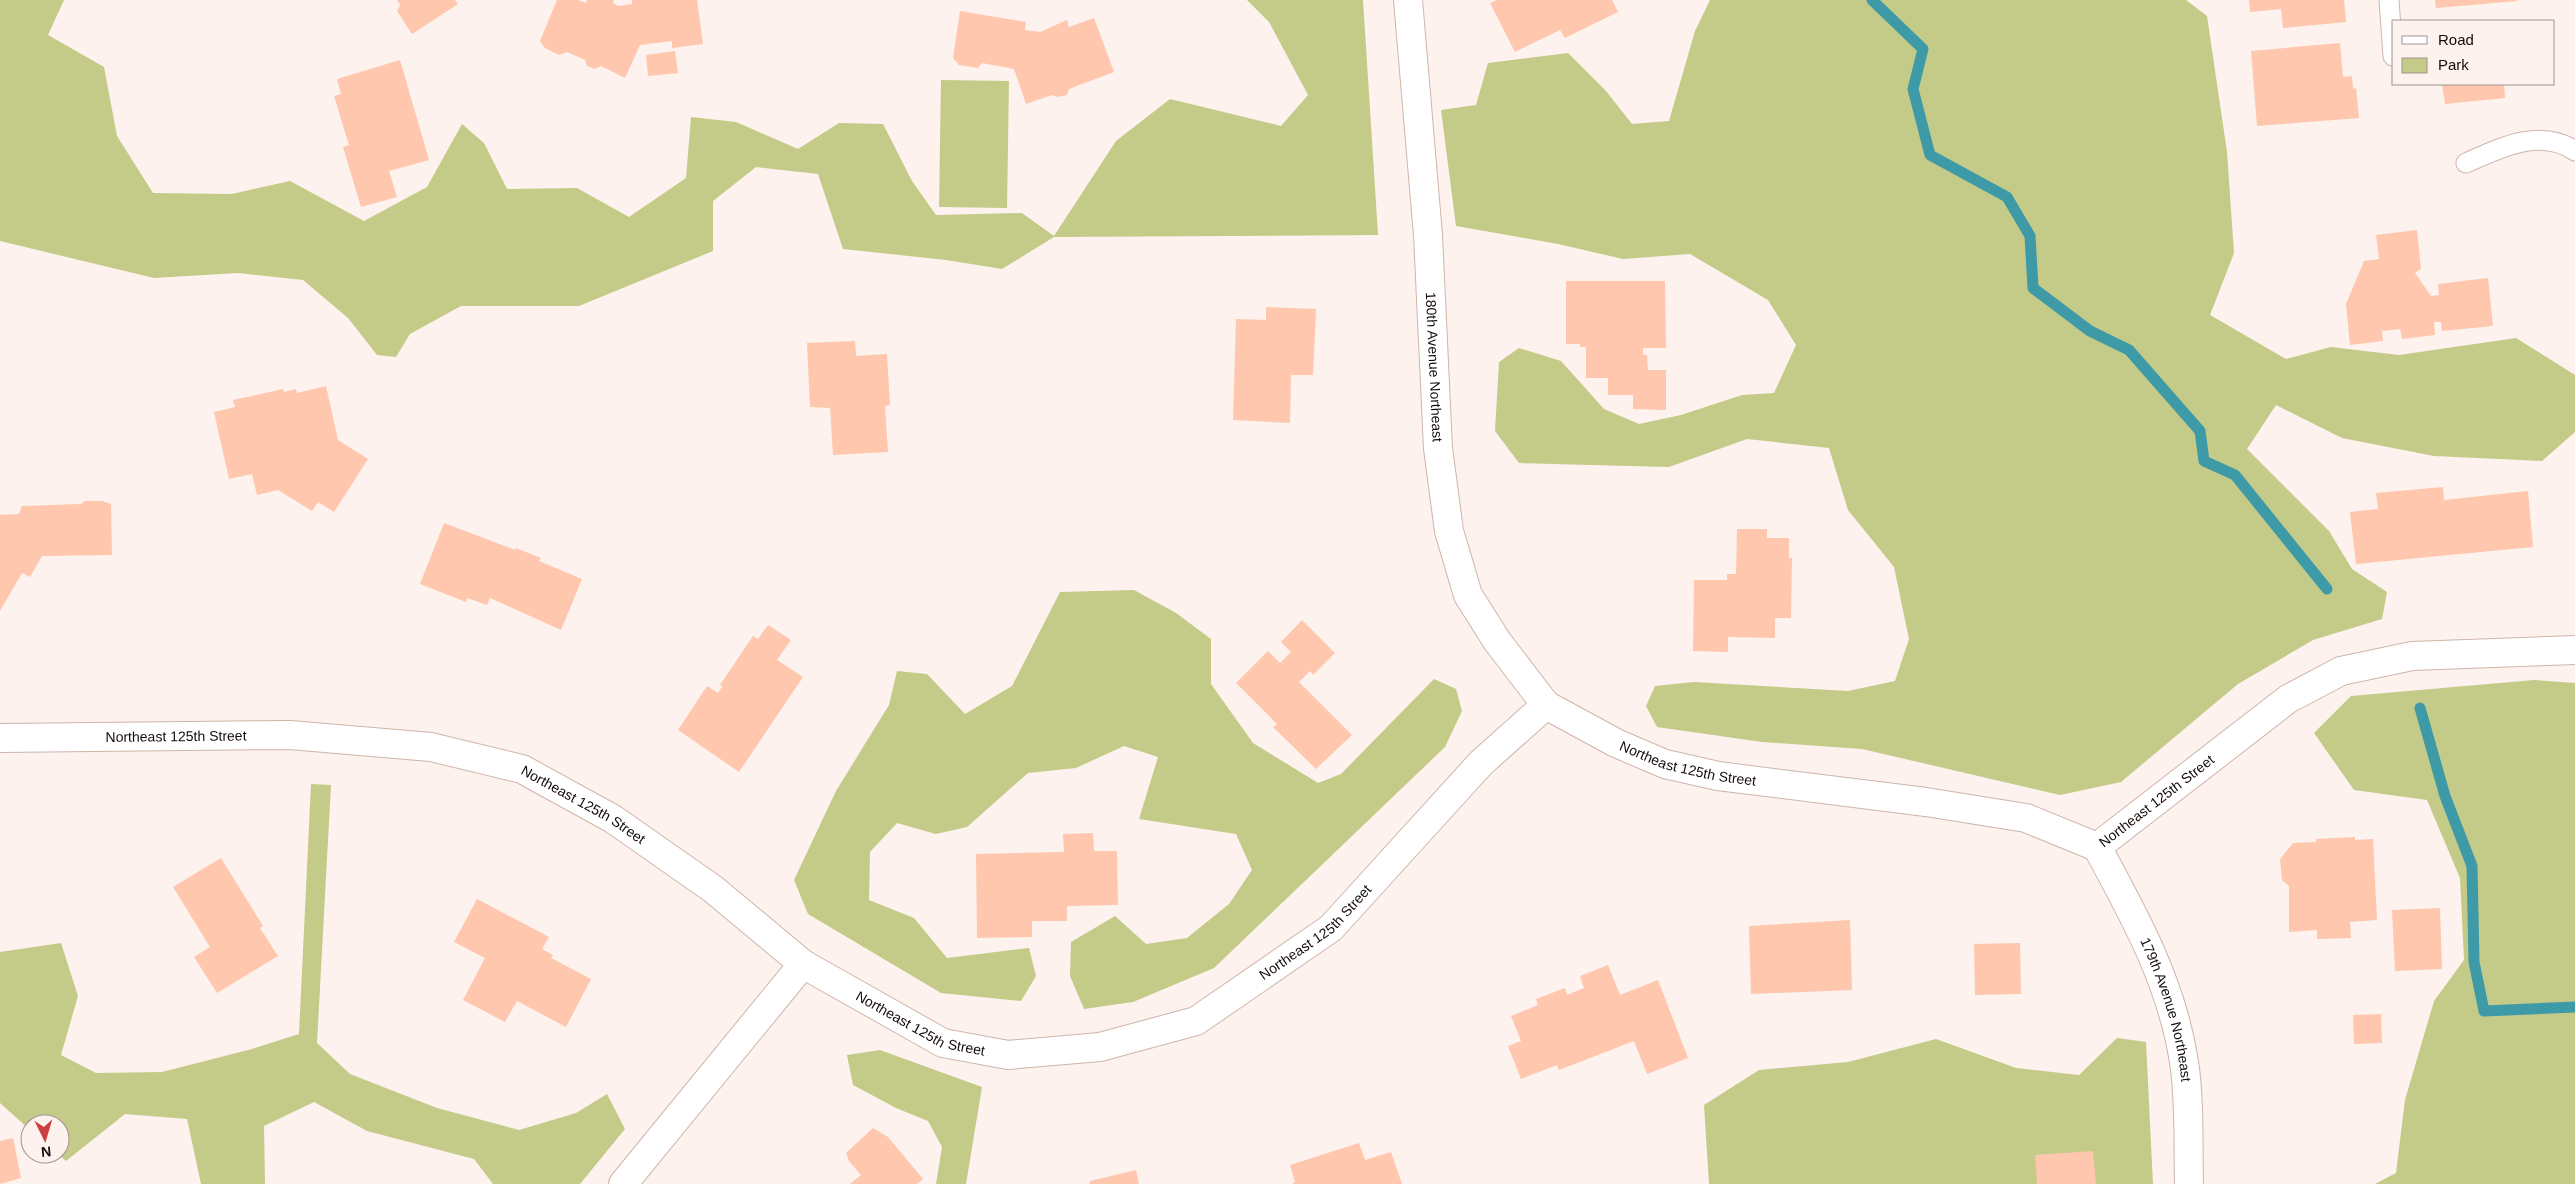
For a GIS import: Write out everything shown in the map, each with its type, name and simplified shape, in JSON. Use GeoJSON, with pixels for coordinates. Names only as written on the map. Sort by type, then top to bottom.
{"type":"FeatureCollection","features":[{"type":"Feature","properties":{"kind":"street","name":"180th Avenue Northeast"},"geometry":{"type":"LineString","coordinates":[[1408,0],[1428,235],[1438,448],[1449,531],[1468,595],[1497,641],[1546,705]]}},
{"type":"Feature","properties":{"kind":"street","name":"Northeast 125th Street"},"geometry":{"type":"LineString","coordinates":[[0,738],[290,735],[431,748],[522,768],[613,819],[713,889],[803,964],[943,1044],[1008,1055],[1100,1047],[1196,1021],[1331,928],[1481,763],[1546,705],[1616,743],[1665,764],[1718,776],[1926,802],[2026,818],[2097,847],[2288,699],[2341,671],[2412,656],[2575,650]]}},
{"type":"Feature","properties":{"kind":"street","name":"179th Avenue Northeast"},"geometry":{"type":"LineString","coordinates":[[2097,847],[2146,938],[2169,999],[2184,1062],[2189,1184]]}},
{"type":"Feature","properties":{"kind":"street"},"geometry":{"type":"LineString","coordinates":[[623,1184],[803,964]]}},
{"type":"Feature","properties":{"kind":"lane"},"geometry":{"type":"LineString","coordinates":[[2389,0],[2392,42]]}},
{"type":"Feature","properties":{"kind":"lane"},"geometry":{"type":"LineString","coordinates":[[2466,163],[2508,145],[2543,139],[2564,143],[2575,150]]}},
{"type":"Feature","properties":{"kind":"green space"},"geometry":{"type":"Polygon","coordinates":[[[0,0],[64,0],[48,35],[104,67],[117,136],[153,193],[232,194],[290,181],[364,221],[427,187],[462,124],[484,143],[507,189],[577,188],[629,217],[686,178],[691,117],[736,122],[798,149],[839,123],[883,124],[912,181],[936,215],[1022,213],[1054,236],[1116,141],[1170,99],[1281,126],[1308,95],[1269,22],[1247,0],[1363,0],[1378,235],[1054,237],[1002,269],[946,260],[843,249],[818,174],[756,167],[713,201],[713,251],[579,306],[461,306],[410,334],[396,357],[377,355],[348,318],[303,280],[238,273],[154,278],[0,241],[0,0]]]}},
{"type":"Feature","properties":{"kind":"green space"},"geometry":{"type":"Polygon","coordinates":[[[1710,0],[2186,0],[2207,16],[2227,152],[2234,253],[2210,315],[2286,359],[2331,347],[2399,355],[2516,338],[2575,375],[2575,432],[2542,461],[2434,456],[2342,438],[2276,405],[2247,449],[2329,531],[2352,569],[2387,592],[2382,619],[2313,640],[2238,684],[2121,782],[2060,795],[1862,749],[1762,742],[1657,727],[1646,706],[1655,686],[1694,682],[1848,691],[1895,681],[1909,639],[1894,567],[1848,510],[1829,448],[1747,439],[1669,467],[1519,463],[1495,431],[1499,362],[1519,348],[1561,361],[1604,409],[1639,424],[1681,415],[1742,395],[1774,393],[1796,345],[1768,300],[1690,254],[1623,259],[1558,244],[1456,226],[1441,110],[1476,105],[1488,63],[1568,53],[1606,91],[1632,124],[1669,121],[1695,31],[1710,0]]]}},
{"type":"Feature","properties":{"kind":"green space"},"geometry":{"type":"Polygon","coordinates":[[[941,80],[1009,81],[1007,208],[939,207],[941,80]]]}},
{"type":"Feature","properties":{"kind":"green space"},"geometry":{"type":"Polygon","coordinates":[[[1134,590],[1176,613],[1211,639],[1211,684],[1253,743],[1318,783],[1341,774],[1434,679],[1456,689],[1462,711],[1445,747],[1214,968],[1133,1002],[1084,1009],[1070,976],[1071,942],[1115,916],[1146,944],[1187,938],[1229,904],[1252,870],[1236,834],[1139,819],[1158,757],[1124,746],[1076,768],[1028,773],[967,827],[936,834],[897,823],[870,852],[869,900],[914,918],[947,958],[1029,948],[1036,976],[1021,1001],[941,993],[808,914],[794,880],[836,791],[889,705],[897,671],[927,674],[965,714],[1012,686],[1060,592],[1134,590]]]}},
{"type":"Feature","properties":{"kind":"green space"},"geometry":{"type":"Polygon","coordinates":[[[2534,680],[2575,683],[2575,1184],[2375,1184],[2396,1173],[2405,1100],[2434,1001],[2464,960],[2460,878],[2427,800],[2354,790],[2314,733],[2351,696],[2534,680]]]}},
{"type":"Feature","properties":{"kind":"green space"},"geometry":{"type":"Polygon","coordinates":[[[311,784],[331,785],[317,1043],[350,1074],[437,1108],[519,1130],[576,1113],[607,1094],[625,1129],[580,1184],[493,1184],[474,1159],[367,1131],[314,1102],[264,1126],[265,1184],[201,1184],[187,1119],[125,1114],[70,1158],[70,1114],[20,1114],[20,1121],[0,1103],[0,952],[61,943],[78,996],[61,1055],[96,1073],[162,1072],[252,1049],[299,1034],[311,784]]]}},
{"type":"Feature","properties":{"kind":"green space"},"geometry":{"type":"Polygon","coordinates":[[[2117,1038],[2146,1042],[2153,1184],[1709,1184],[1704,1105],[1759,1070],[1848,1062],[1936,1039],[2016,1068],[2079,1075],[2117,1038]]]}},
{"type":"Feature","properties":{"kind":"green space"},"geometry":{"type":"Polygon","coordinates":[[[880,1050],[982,1087],[966,1184],[936,1184],[942,1147],[928,1121],[896,1108],[853,1085],[847,1055],[880,1050]]]}},
{"type":"Feature","properties":{"kind":"building"},"geometry":{"type":"Polygon","coordinates":[[[397,0],[455,0],[458,4],[412,34],[397,11],[400,5],[397,0]]]}},
{"type":"Feature","properties":{"kind":"building"},"geometry":{"type":"Polygon","coordinates":[[[557,0],[578,0],[586,3],[587,0],[614,0],[613,3],[618,6],[632,4],[632,0],[697,0],[703,44],[672,48],[672,41],[640,45],[625,78],[601,66],[595,69],[587,66],[585,60],[567,52],[559,55],[545,48],[540,41],[557,0]]]}},
{"type":"Feature","properties":{"kind":"building"},"geometry":{"type":"Polygon","coordinates":[[[1497,0],[1612,0],[1618,12],[1565,38],[1560,30],[1515,52],[1490,3],[1497,0]]]}},
{"type":"Feature","properties":{"kind":"building"},"geometry":{"type":"Polygon","coordinates":[[[2249,0],[2344,0],[2346,22],[2283,28],[2281,9],[2250,12],[2249,0]]]}},
{"type":"Feature","properties":{"kind":"building"},"geometry":{"type":"Polygon","coordinates":[[[2435,0],[2517,0],[2517,1],[2436,8],[2435,0]]]}},
{"type":"Feature","properties":{"kind":"building"},"geometry":{"type":"Polygon","coordinates":[[[960,11],[1026,22],[1025,30],[1040,32],[1067,20],[1069,27],[1094,18],[1114,72],[1069,89],[1067,95],[1058,97],[1052,95],[1026,104],[1014,69],[982,63],[978,68],[959,65],[953,58],[960,11]]]}},
{"type":"Feature","properties":{"kind":"building"},"geometry":{"type":"Polygon","coordinates":[[[2340,43],[2343,77],[2352,76],[2353,89],[2356,88],[2359,118],[2257,126],[2251,51],[2340,43]]]}},
{"type":"Feature","properties":{"kind":"building"},"geometry":{"type":"Polygon","coordinates":[[[675,51],[678,73],[648,76],[646,55],[675,51]]]}},
{"type":"Feature","properties":{"kind":"building"},"geometry":{"type":"Polygon","coordinates":[[[400,60],[429,160],[389,171],[397,197],[361,207],[343,147],[349,145],[334,96],[341,94],[337,79],[400,60]]]}},
{"type":"Feature","properties":{"kind":"building"},"geometry":{"type":"Polygon","coordinates":[[[2442,85],[2504,85],[2505,98],[2445,104],[2442,85]]]}},
{"type":"Feature","properties":{"kind":"building"},"geometry":{"type":"Polygon","coordinates":[[[2417,230],[2421,269],[2415,273],[2431,296],[2439,295],[2438,284],[2488,278],[2493,326],[2442,331],[2441,322],[2434,322],[2435,335],[2402,339],[2400,329],[2382,331],[2383,341],[2350,345],[2346,304],[2364,261],[2379,259],[2376,235],[2417,230]]]}},
{"type":"Feature","properties":{"kind":"building"},"geometry":{"type":"Polygon","coordinates":[[[1566,281],[1665,281],[1666,348],[1643,348],[1643,355],[1647,355],[1648,370],[1666,370],[1666,410],[1633,409],[1633,395],[1608,395],[1608,378],[1586,378],[1586,347],[1580,347],[1580,344],[1566,344],[1566,281]]]}},
{"type":"Feature","properties":{"kind":"building"},"geometry":{"type":"Polygon","coordinates":[[[1266,307],[1316,309],[1313,375],[1291,375],[1290,423],[1233,420],[1236,319],[1266,320],[1266,307]]]}},
{"type":"Feature","properties":{"kind":"building"},"geometry":{"type":"Polygon","coordinates":[[[855,341],[856,356],[887,354],[890,405],[885,406],[888,452],[833,455],[830,408],[810,407],[807,343],[855,341]]]}},
{"type":"Feature","properties":{"kind":"building"},"geometry":{"type":"Polygon","coordinates":[[[326,386],[338,440],[368,459],[334,512],[318,502],[312,511],[278,490],[257,495],[252,474],[229,479],[214,412],[235,407],[233,400],[283,389],[284,392],[296,389],[297,393],[326,386]]]}},
{"type":"Feature","properties":{"kind":"building"},"geometry":{"type":"Polygon","coordinates":[[[2443,487],[2444,500],[2528,491],[2533,547],[2356,564],[2350,512],[2378,509],[2376,493],[2443,487]]]}},
{"type":"Feature","properties":{"kind":"building"},"geometry":{"type":"Polygon","coordinates":[[[85,501],[102,501],[111,504],[112,555],[42,556],[30,577],[22,573],[0,611],[0,515],[19,514],[22,506],[81,504],[85,501]]]}},
{"type":"Feature","properties":{"kind":"building"},"geometry":{"type":"Polygon","coordinates":[[[444,523],[541,558],[539,561],[582,579],[561,630],[490,598],[487,605],[467,598],[466,602],[420,584],[444,523]]]}},
{"type":"Feature","properties":{"kind":"building"},"geometry":{"type":"Polygon","coordinates":[[[1737,529],[1767,529],[1767,538],[1789,538],[1789,558],[1792,558],[1791,618],[1775,618],[1775,638],[1728,637],[1728,652],[1693,651],[1694,580],[1727,580],[1727,574],[1736,574],[1737,529]]]}},
{"type":"Feature","properties":{"kind":"building"},"geometry":{"type":"Polygon","coordinates":[[[1302,620],[1335,653],[1313,675],[1310,671],[1299,682],[1352,735],[1316,769],[1273,727],[1277,724],[1236,683],[1268,651],[1280,663],[1291,652],[1281,642],[1302,620]]]}},
{"type":"Feature","properties":{"kind":"building"},"geometry":{"type":"Polygon","coordinates":[[[768,625],[791,640],[777,660],[803,677],[739,772],[678,730],[707,686],[718,693],[722,687],[720,685],[753,636],[758,639],[768,625]]]}},
{"type":"Feature","properties":{"kind":"building"},"geometry":{"type":"Polygon","coordinates":[[[1093,833],[1094,851],[1117,851],[1118,905],[1067,906],[1067,921],[1032,921],[1032,937],[977,938],[976,854],[1064,852],[1063,834],[1093,833]]]}},
{"type":"Feature","properties":{"kind":"building"},"geometry":{"type":"Polygon","coordinates":[[[2355,837],[2355,840],[2373,839],[2377,920],[2350,922],[2351,938],[2317,939],[2317,930],[2289,932],[2289,886],[2282,880],[2280,859],[2293,843],[2316,842],[2316,839],[2355,837]]]}},
{"type":"Feature","properties":{"kind":"building"},"geometry":{"type":"Polygon","coordinates":[[[221,858],[263,926],[260,928],[278,956],[217,993],[194,957],[210,947],[173,887],[221,858]]]}},
{"type":"Feature","properties":{"kind":"building"},"geometry":{"type":"Polygon","coordinates":[[[477,899],[549,937],[542,949],[553,955],[551,958],[591,979],[566,1027],[517,1001],[505,1022],[463,1000],[485,958],[454,942],[477,899]]]}},
{"type":"Feature","properties":{"kind":"building"},"geometry":{"type":"Polygon","coordinates":[[[2440,908],[2442,969],[2395,971],[2392,910],[2440,908]]]}},
{"type":"Feature","properties":{"kind":"building"},"geometry":{"type":"Polygon","coordinates":[[[1850,920],[1852,990],[1751,994],[1749,926],[1850,920]]]}},
{"type":"Feature","properties":{"kind":"building"},"geometry":{"type":"Polygon","coordinates":[[[2020,943],[2021,994],[1975,995],[1974,944],[2020,943]]]}},
{"type":"Feature","properties":{"kind":"building"},"geometry":{"type":"Polygon","coordinates":[[[1608,965],[1620,995],[1658,980],[1688,1058],[1647,1074],[1634,1041],[1559,1070],[1557,1065],[1521,1079],[1508,1046],[1521,1041],[1511,1016],[1538,1005],[1536,999],[1565,988],[1567,995],[1584,988],[1580,976],[1608,965]]]}},
{"type":"Feature","properties":{"kind":"building"},"geometry":{"type":"Polygon","coordinates":[[[2381,1014],[2382,1043],[2354,1044],[2353,1015],[2381,1014]]]}},
{"type":"Feature","properties":{"kind":"building"},"geometry":{"type":"Polygon","coordinates":[[[873,1128],[888,1137],[923,1179],[917,1184],[850,1184],[861,1175],[849,1161],[846,1153],[873,1128]]]}},
{"type":"Feature","properties":{"kind":"building"},"geometry":{"type":"Polygon","coordinates":[[[13,1138],[21,1178],[0,1184],[0,1141],[13,1138]]]}},
{"type":"Feature","properties":{"kind":"building"},"geometry":{"type":"Polygon","coordinates":[[[1359,1143],[1365,1160],[1391,1152],[1402,1184],[1292,1184],[1295,1182],[1290,1165],[1359,1143]]]}},
{"type":"Feature","properties":{"kind":"building"},"geometry":{"type":"Polygon","coordinates":[[[2093,1151],[2096,1184],[2037,1184],[2035,1155],[2093,1151]]]}},
{"type":"Feature","properties":{"kind":"building"},"geometry":{"type":"Polygon","coordinates":[[[1136,1170],[1139,1184],[1090,1184],[1090,1181],[1136,1170]]]}},
{"type":"Feature","properties":{"kind":"waterway"},"geometry":{"type":"LineString","coordinates":[[1872,0],[1923,49],[1913,89],[1930,155],[2007,197],[2030,236],[2033,288],[2090,331],[2129,350],[2200,431],[2204,461],[2235,475],[2327,589]]}},
{"type":"Feature","properties":{"kind":"waterway"},"geometry":{"type":"LineString","coordinates":[[2420,708],[2445,796],[2472,866],[2474,962],[2484,1011],[2575,1007]]}}]}
